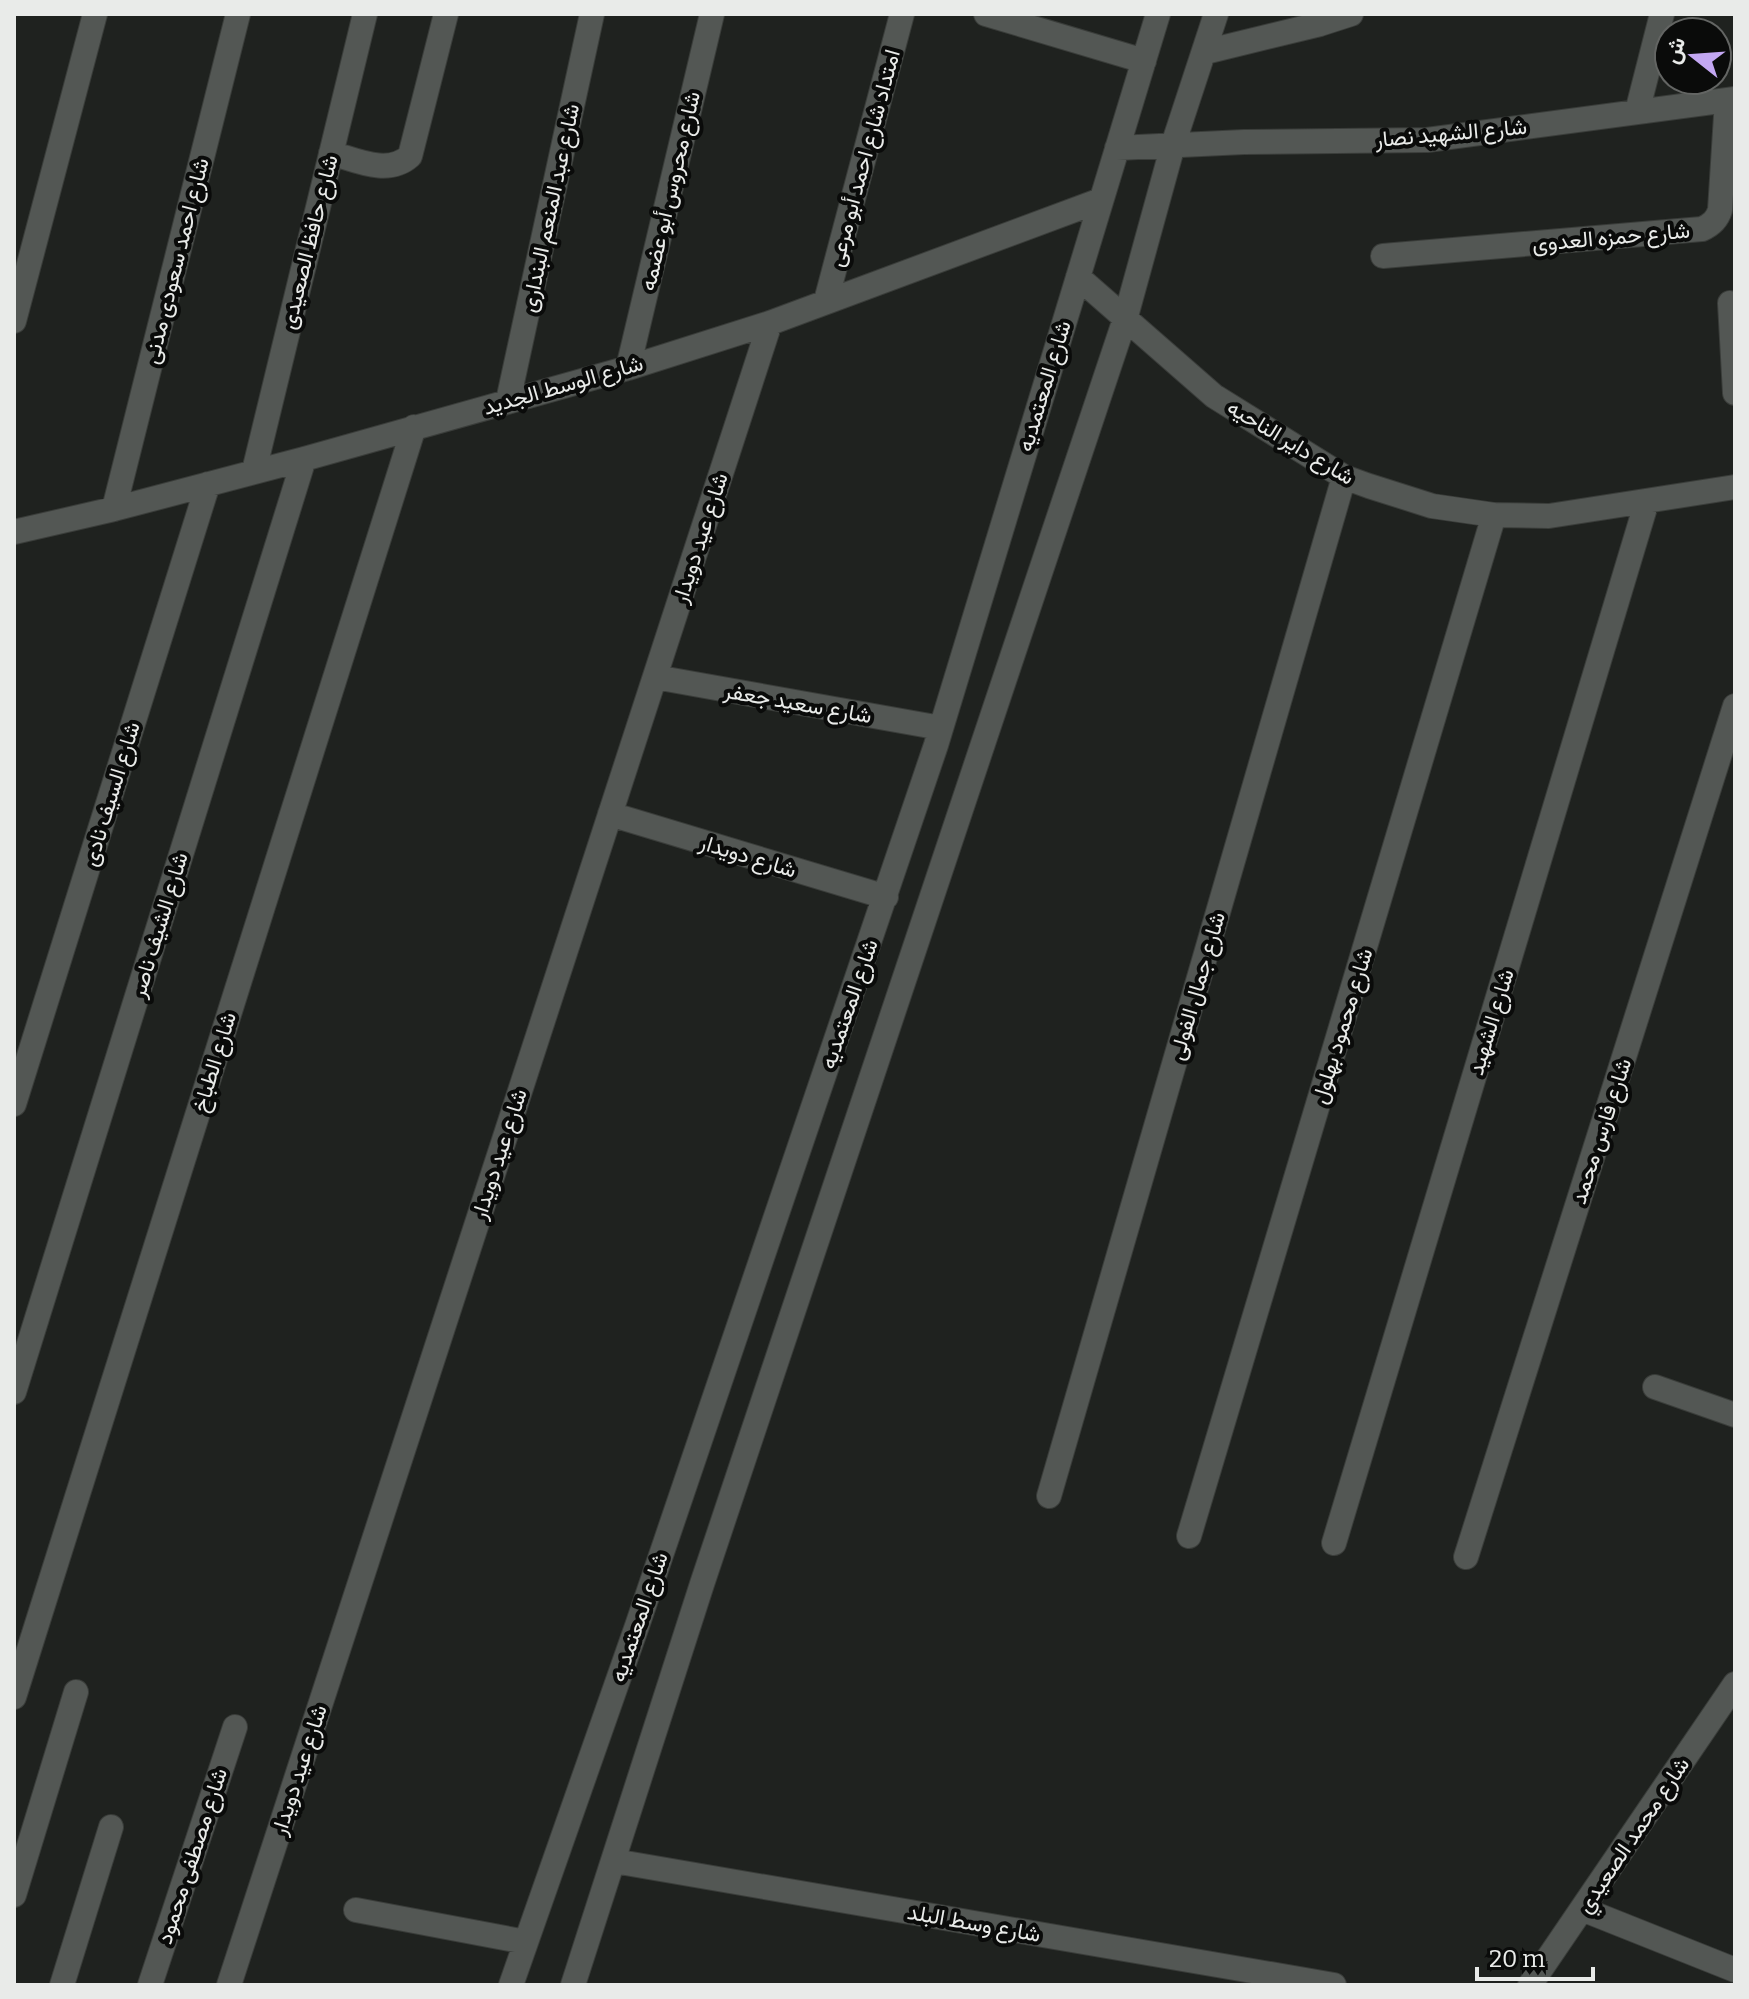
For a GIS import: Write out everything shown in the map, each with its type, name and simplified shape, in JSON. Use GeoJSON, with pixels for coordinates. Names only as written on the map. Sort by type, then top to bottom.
{"type":"FeatureCollection","features":[{"type":"Feature","properties":{"kind":"street"},"geometry":{"type":"LineString","coordinates":[[14,321],[95,14]]}},
{"type":"Feature","properties":{"kind":"street","name":"شارع احمد سعودى مدنى"},"geometry":{"type":"LineString","coordinates":[[114,509],[238,14]]}},
{"type":"Feature","properties":{"kind":"street","name":"شارع حافظ الصعيدى"},"geometry":{"type":"LineString","coordinates":[[254,471],[365,14]]}},
{"type":"Feature","properties":{"kind":"street"},"geometry":{"type":"LineString","coordinates":[[331,153],[385,167],[394,166],[410,156],[446,14]]}},
{"type":"Feature","properties":{"kind":"street","name":"شارع عبد المنعم البندارى"},"geometry":{"type":"LineString","coordinates":[[508,401],[592,14]]}},
{"type":"Feature","properties":{"kind":"street","name":"شارع محروس أبو عضمه"},"geometry":{"type":"LineString","coordinates":[[628,368],[712,14]]}},
{"type":"Feature","properties":{"kind":"street","name":"امتداد شارع احمد أبو مرعى"},"geometry":{"type":"LineString","coordinates":[[826,301],[902,14]]}},
{"type":"Feature","properties":{"kind":"street"},"geometry":{"type":"LineString","coordinates":[[986,14],[1144,61]]}},
{"type":"Feature","properties":{"kind":"street","name":"شارع المعتمديه"},"geometry":{"type":"LineString","coordinates":[[511,1985],[886,897],[938,737],[1158,14]]}},
{"type":"Feature","properties":{"kind":"street","name":"شارع المعتمديه"},"geometry":{"type":"LineString","coordinates":[[573,1985],[702,1584],[1126,316],[1173,145],[1216,14]]}},
{"type":"Feature","properties":{"kind":"street"},"geometry":{"type":"LineString","coordinates":[[1205,52],[1351,14]]}},
{"type":"Feature","properties":{"kind":"street"},"geometry":{"type":"LineString","coordinates":[[1637,112],[1662,14]]}},
{"type":"Feature","properties":{"kind":"street","name":"شارع الشهيد نصار"},"geometry":{"type":"LineString","coordinates":[[1117,148],[1427,140],[1731,99]]}},
{"type":"Feature","properties":{"kind":"street","name":"شارع حمزه العدوى"},"geometry":{"type":"LineString","coordinates":[[1383,256],[1702,229],[1718,217],[1720,210],[1731,99]]}},
{"type":"Feature","properties":{"kind":"street","name":"شارع الوسط الجديد"},"geometry":{"type":"LineString","coordinates":[[14,532],[304,459],[628,368],[770,323],[1101,200]]}},
{"type":"Feature","properties":{"kind":"street","name":"شارع داير الناحيه"},"geometry":{"type":"LineString","coordinates":[[1078,277],[1214,396],[1344,477],[1432,506],[1494,515],[1549,516],[1735,487]]}},
{"type":"Feature","properties":{"kind":"street"},"geometry":{"type":"LineString","coordinates":[[1730,303],[1735,393]]}},
{"type":"Feature","properties":{"kind":"street","name":"شارع عيد دويدار"},"geometry":{"type":"LineString","coordinates":[[229,1985],[770,323]]}},
{"type":"Feature","properties":{"kind":"street","name":"شارع الطباخ"},"geometry":{"type":"LineString","coordinates":[[14,1697],[414,427]]}},
{"type":"Feature","properties":{"kind":"street","name":"شارع الشيف ناصر"},"geometry":{"type":"LineString","coordinates":[[14,1392],[304,459]]}},
{"type":"Feature","properties":{"kind":"street","name":"شارع جمال الفولى"},"geometry":{"type":"LineString","coordinates":[[1049,1496],[1344,477]]}},
{"type":"Feature","properties":{"kind":"street","name":"شارع السيف نادى"},"geometry":{"type":"LineString","coordinates":[[14,1104],[208,484]]}},
{"type":"Feature","properties":{"kind":"street","name":"شارع الشهيد"},"geometry":{"type":"LineString","coordinates":[[1334,1543],[1647,501]]}},
{"type":"Feature","properties":{"kind":"street","name":"شارع محمود بهلول"},"geometry":{"type":"LineString","coordinates":[[1189,1536],[1494,515]]}},
{"type":"Feature","properties":{"kind":"street","name":"شارع سعيد جعفر"},"geometry":{"type":"LineString","coordinates":[[655,677],[938,737],[977,760]]}},
{"type":"Feature","properties":{"kind":"street","name":"شارع فارس محمد"},"geometry":{"type":"LineString","coordinates":[[1466,1557],[1735,706]]}},
{"type":"Feature","properties":{"kind":"street","name":"شارع دويدار"},"geometry":{"type":"LineString","coordinates":[[610,814],[886,897]]}},
{"type":"Feature","properties":{"kind":"street"},"geometry":{"type":"LineString","coordinates":[[1655,1387],[1735,1415]]}},
{"type":"Feature","properties":{"kind":"street","name":"شارع محمد الصعيدي"},"geometry":{"type":"LineString","coordinates":[[1530,1985],[1735,1684]]}},
{"type":"Feature","properties":{"kind":"street"},"geometry":{"type":"LineString","coordinates":[[14,1895],[76,1692]]}},
{"type":"Feature","properties":{"kind":"street","name":"شارع مصطفى محمود"},"geometry":{"type":"LineString","coordinates":[[150,1985],[235,1727]]}},
{"type":"Feature","properties":{"kind":"street"},"geometry":{"type":"LineString","coordinates":[[62,1985],[111,1827]]}},
{"type":"Feature","properties":{"kind":"street","name":"شارع وسط البلد"},"geometry":{"type":"LineString","coordinates":[[614,1861],[1334,1985]]}},
{"type":"Feature","properties":{"kind":"street"},"geometry":{"type":"LineString","coordinates":[[1582,1909],[1735,1970]]}},
{"type":"Feature","properties":{"kind":"street"},"geometry":{"type":"LineString","coordinates":[[356,1910],[526,1942]]}}]}
